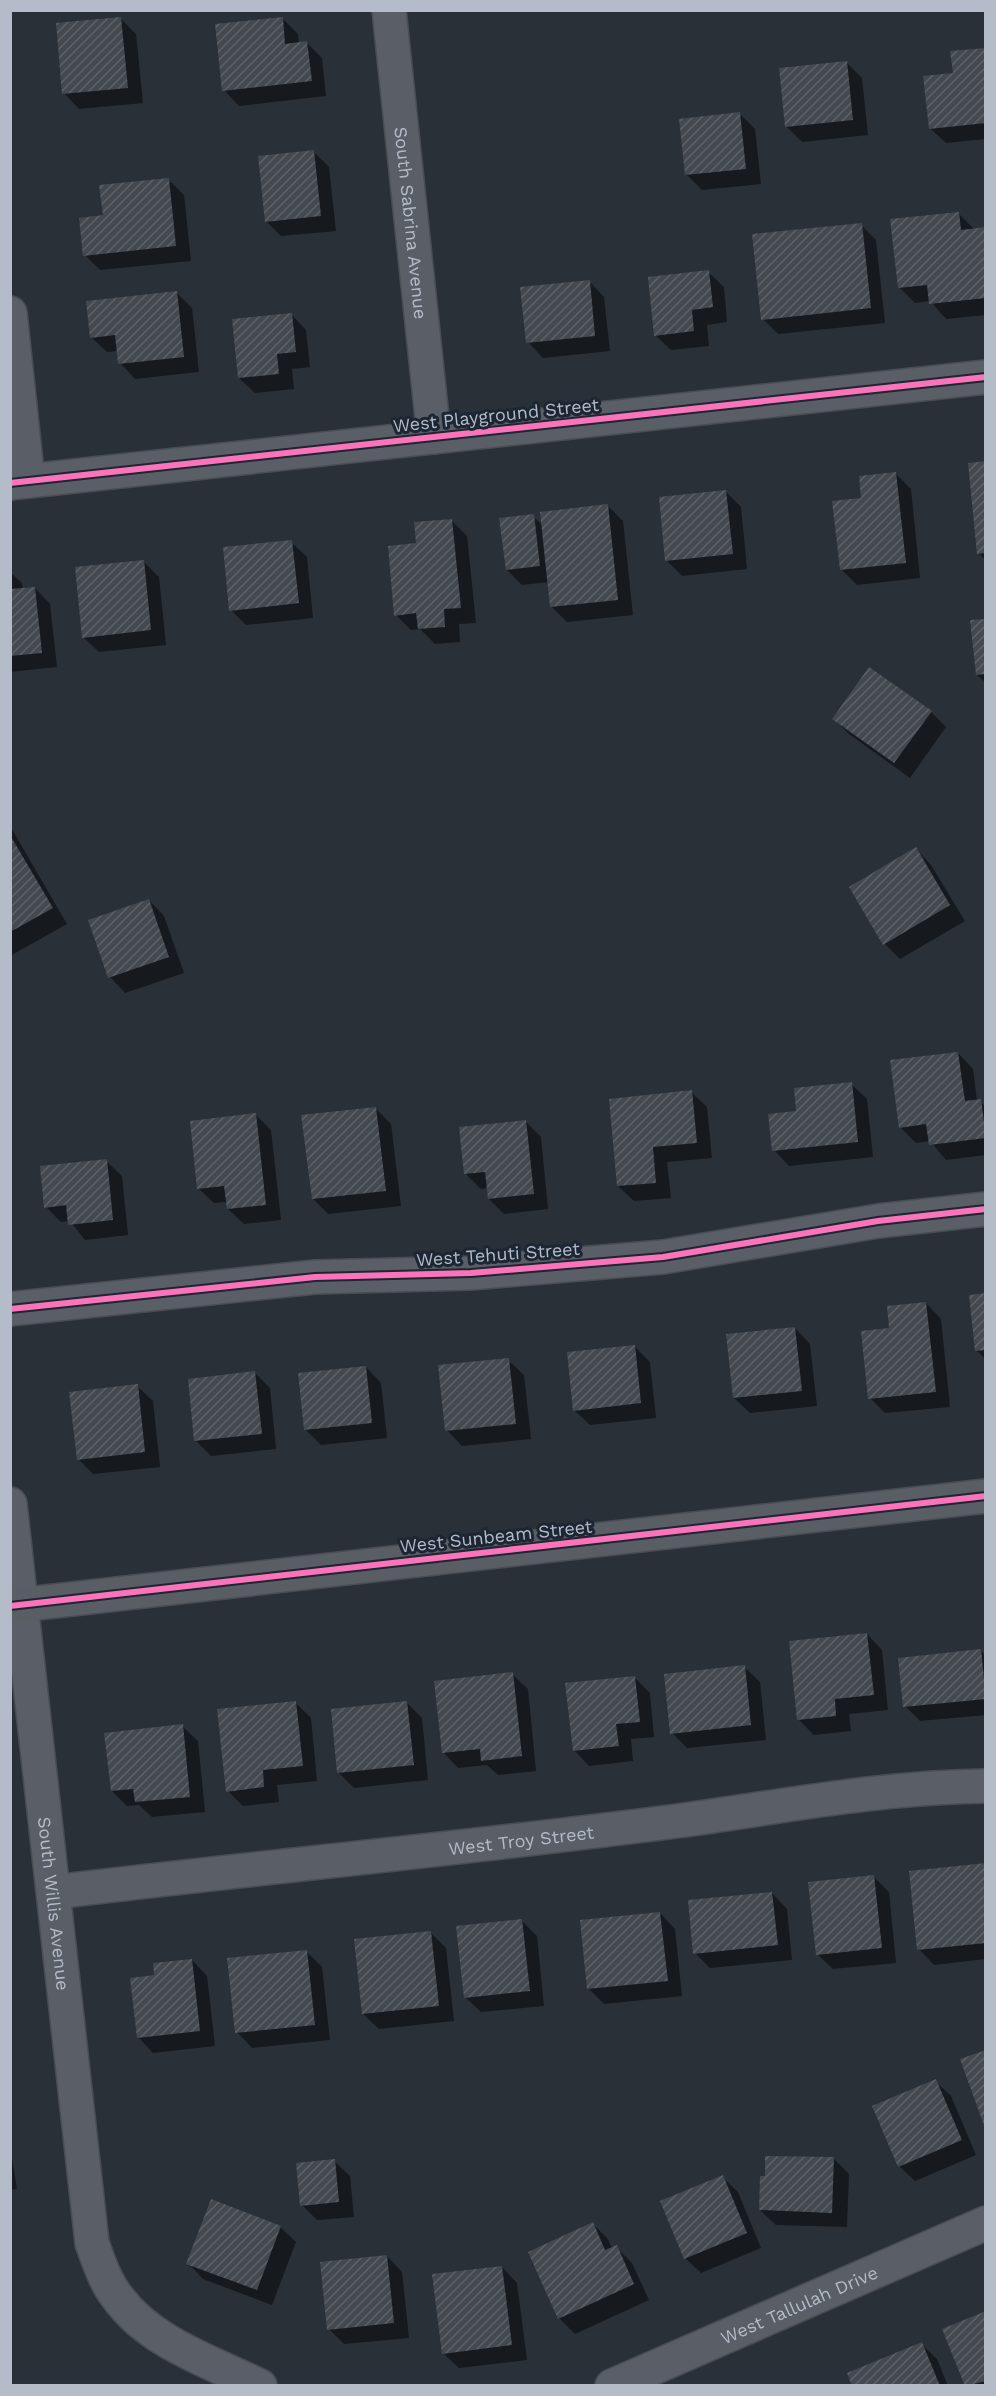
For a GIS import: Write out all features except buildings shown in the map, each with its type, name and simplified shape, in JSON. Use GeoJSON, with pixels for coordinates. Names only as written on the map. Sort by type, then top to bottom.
{"type":"FeatureCollection","features":[{"type":"Feature","properties":{"kind":"street","name":"South Sabrina Avenue"},"geometry":{"type":"LineString","coordinates":[[389,10],[434,437]]}},
{"type":"Feature","properties":{"kind":"street"},"geometry":{"type":"LineString","coordinates":[[10,313],[19,482]]}},
{"type":"Feature","properties":{"kind":"street","name":"West Playground Street"},"geometry":{"type":"LineString","coordinates":[[19,482],[986,376]]}},
{"type":"Feature","properties":{"kind":"street","name":"West Tehuti Street"},"geometry":{"type":"LineString","coordinates":[[10,1309],[315,1277],[471,1273],[663,1257],[878,1221],[986,1209]]}},
{"type":"Feature","properties":{"kind":"street","name":"West Sunbeam Street"},"geometry":{"type":"LineString","coordinates":[[16,1605],[986,1496]]}},
{"type":"Feature","properties":{"kind":"street","name":"South Willis Avenue"},"geometry":{"type":"LineString","coordinates":[[10,1504],[16,1605],[54,1892],[92,2243],[103,2272],[118,2298],[165,2340],[260,2385]]}},
{"type":"Feature","properties":{"kind":"street","name":"West Troy Street"},"geometry":{"type":"LineString","coordinates":[[54,1892],[677,1821],[846,1795],[924,1786],[986,1786]]}},
{"type":"Feature","properties":{"kind":"street","name":"West Tallulah Drive"},"geometry":{"type":"LineString","coordinates":[[612,2385],[986,2223]]}},
{"type":"Feature","properties":{"kind":"cycle path"},"geometry":{"type":"LineString","coordinates":[[10,483],[986,377]]}},
{"type":"Feature","properties":{"kind":"cycle path"},"geometry":{"type":"LineString","coordinates":[[10,1309],[315,1277],[471,1273],[663,1257],[878,1221],[986,1209]]}},
{"type":"Feature","properties":{"kind":"cycle path"},"geometry":{"type":"LineString","coordinates":[[10,1606],[986,1496]]}}]}
